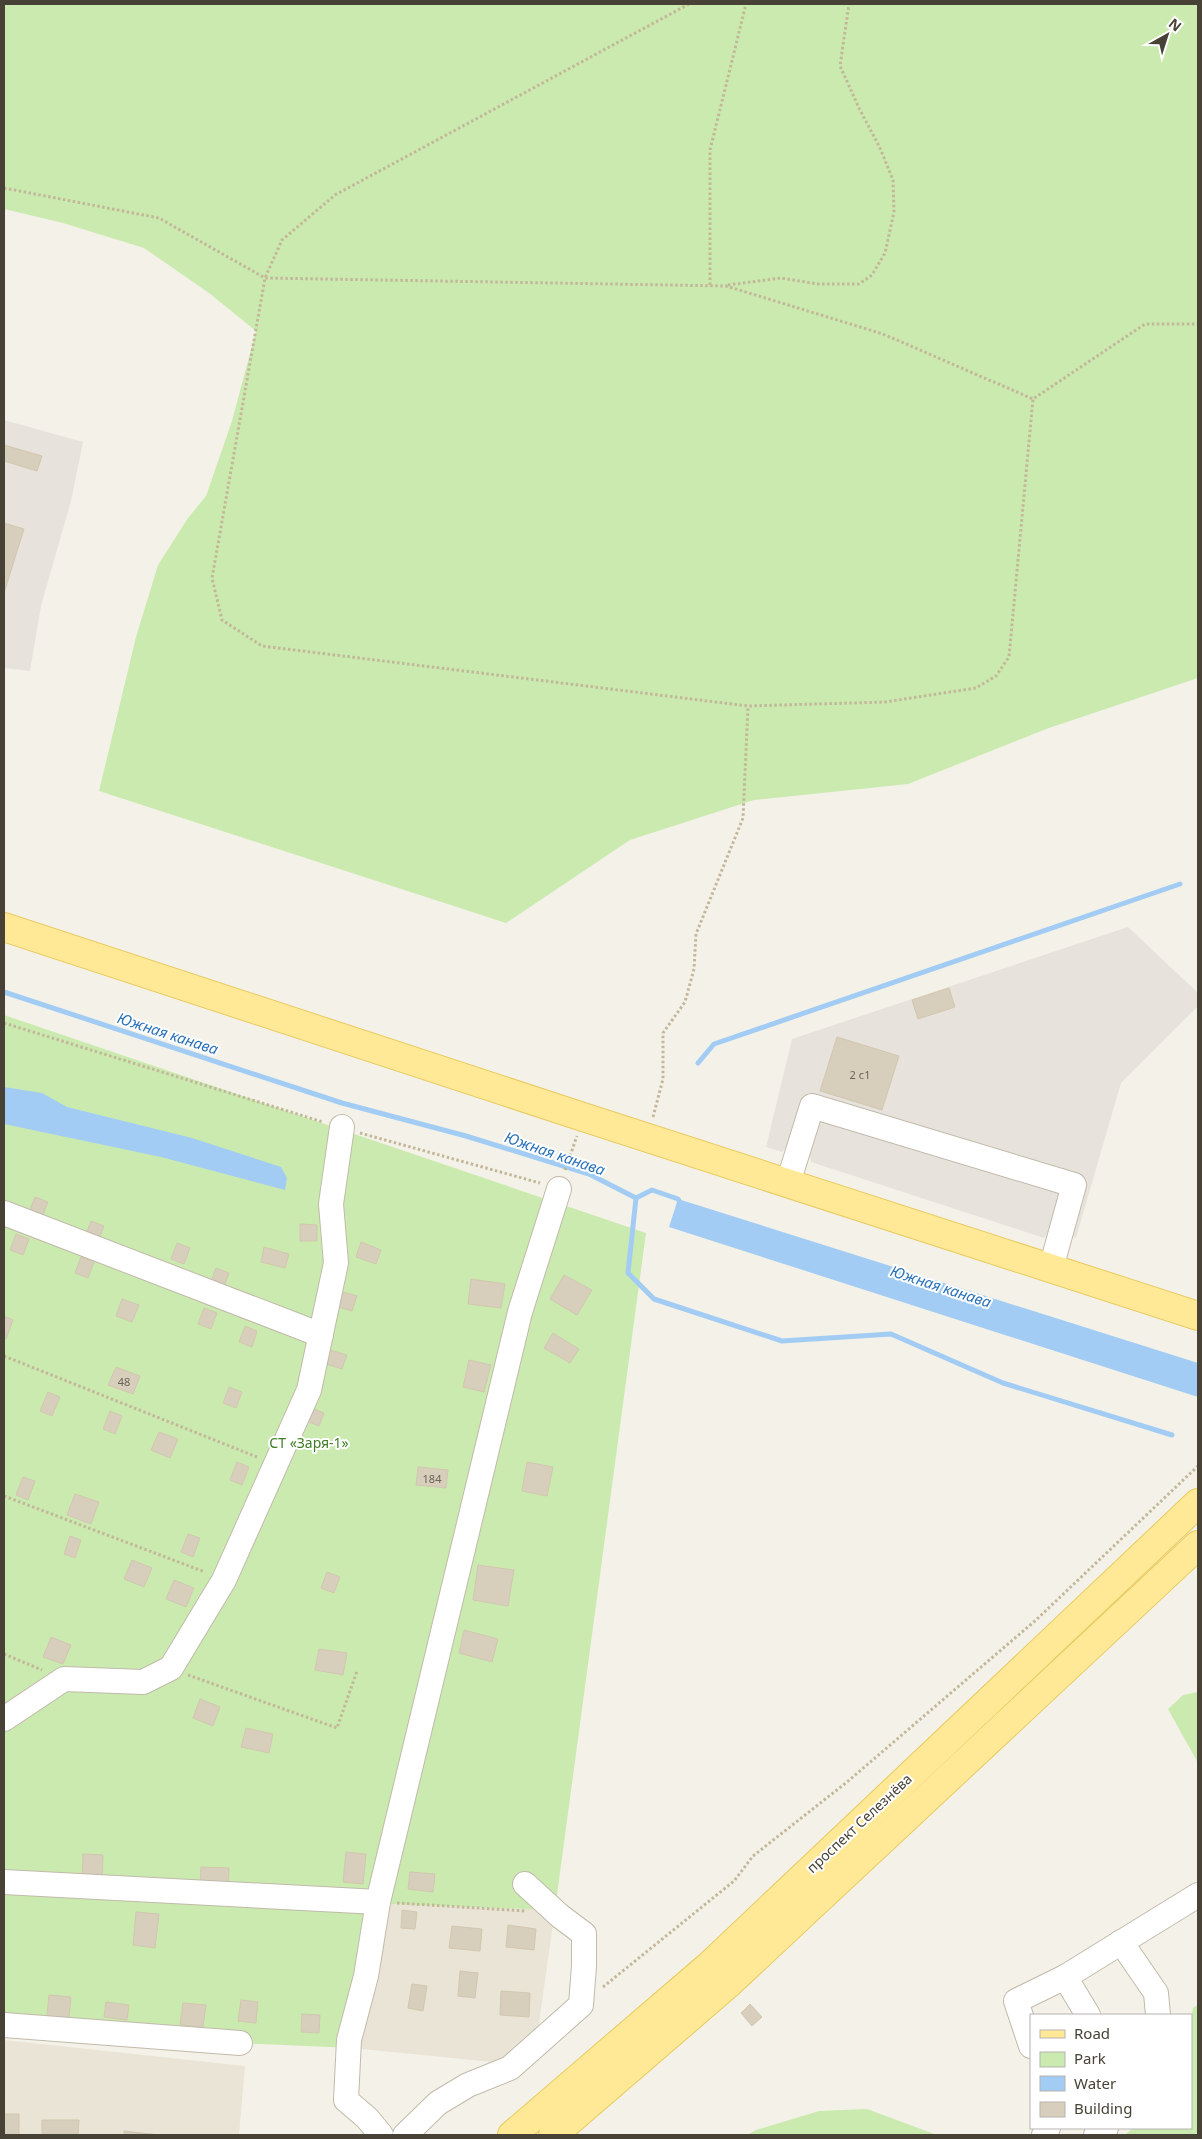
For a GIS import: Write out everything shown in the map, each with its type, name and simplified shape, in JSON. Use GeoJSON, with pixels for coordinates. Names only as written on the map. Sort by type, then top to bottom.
{"type":"FeatureCollection","features":[{"type":"Feature","properties":{"kind":"main road"},"geometry":{"type":"LineString","coordinates":[[4,927],[1198,1316]]}},
{"type":"Feature","properties":{"kind":"main road","name":"проспект Селезнёва"},"geometry":{"type":"LineString","coordinates":[[512,2135],[710,1965],[1198,1503]]}},
{"type":"Feature","properties":{"kind":"main road","name":"проспект Селезнёва"},"geometry":{"type":"LineString","coordinates":[[553,2135],[727,1985],[1198,1545]]}},
{"type":"Feature","properties":{"kind":"lane"},"geometry":{"type":"LineString","coordinates":[[788,1183],[812,1106],[1074,1185],[1051,1268]]}},
{"type":"Feature","properties":{"kind":"lane"},"geometry":{"type":"LineString","coordinates":[[4,1720],[64,1679],[143,1682],[171,1668],[224,1580],[309,1390],[336,1263],[331,1204],[342,1127]]}},
{"type":"Feature","properties":{"kind":"lane"},"geometry":{"type":"LineString","coordinates":[[381,2135],[367,2118],[346,2100],[349,2040],[366,1976],[378,1902],[520,1312],[559,1188]]}},
{"type":"Feature","properties":{"kind":"lane"},"geometry":{"type":"LineString","coordinates":[[4,1213],[321,1336]]}},
{"type":"Feature","properties":{"kind":"lane"},"geometry":{"type":"LineString","coordinates":[[4,1882],[378,1902]]}},
{"type":"Feature","properties":{"kind":"lane"},"geometry":{"type":"LineString","coordinates":[[405,2135],[438,2103],[468,2085],[510,2068],[581,2005],[584,1934],[556,1913],[525,1884]]}},
{"type":"Feature","properties":{"kind":"lane"},"geometry":{"type":"LineString","coordinates":[[1030,2043],[1016,2001],[1065,1977],[1198,1895]]}},
{"type":"Feature","properties":{"kind":"lane"},"geometry":{"type":"LineString","coordinates":[[1121,1942],[1156,1993],[1158,2014]]}},
{"type":"Feature","properties":{"kind":"lane"},"geometry":{"type":"LineString","coordinates":[[1065,1977],[1087,2014]]}},
{"type":"Feature","properties":{"kind":"lane"},"geometry":{"type":"LineString","coordinates":[[4,2025],[240,2043]]}},
{"type":"Feature","properties":{"kind":"path"},"geometry":{"type":"LineString","coordinates":[[690,4],[335,195],[282,240],[264,278],[212,578],[222,620],[262,646],[748,706],[885,702],[976,688],[996,676],[1009,657],[1033,399]]}},
{"type":"Feature","properties":{"kind":"path"},"geometry":{"type":"LineString","coordinates":[[710,286],[710,150],[746,4]]}},
{"type":"Feature","properties":{"kind":"path"},"geometry":{"type":"LineString","coordinates":[[4,188],[158,218],[264,278],[710,286],[726,286],[781,278],[818,284],[859,284],[872,275],[886,253],[894,212],[893,180],[880,148],[840,66],[848,4]]}},
{"type":"Feature","properties":{"kind":"path"},"geometry":{"type":"LineString","coordinates":[[726,286],[883,334],[1033,399]]}},
{"type":"Feature","properties":{"kind":"path"},"geometry":{"type":"LineString","coordinates":[[1033,399],[1145,324],[1198,324]]}},
{"type":"Feature","properties":{"kind":"path"},"geometry":{"type":"LineString","coordinates":[[652,1123],[663,1079],[663,1033],[685,1002],[694,969],[696,934],[743,818],[748,706]]}},
{"type":"Feature","properties":{"kind":"path"},"geometry":{"type":"LineString","coordinates":[[4,1023],[342,1127],[559,1188]]}},
{"type":"Feature","properties":{"kind":"path"},"geometry":{"type":"LineString","coordinates":[[4,1356],[276,1464]]}},
{"type":"Feature","properties":{"kind":"path"},"geometry":{"type":"LineString","coordinates":[[581,2005],[734,1881],[753,1856],[847,1782],[1036,1620],[1172,1493],[1198,1466]]}},
{"type":"Feature","properties":{"kind":"path"},"geometry":{"type":"LineString","coordinates":[[4,1496],[224,1580]]}},
{"type":"Feature","properties":{"kind":"path"},"geometry":{"type":"LineString","coordinates":[[4,1654],[64,1679]]}},
{"type":"Feature","properties":{"kind":"path"},"geometry":{"type":"LineString","coordinates":[[171,1668],[337,1728],[357,1671]]}},
{"type":"Feature","properties":{"kind":"path"},"geometry":{"type":"LineString","coordinates":[[378,1902],[556,1913]]}},
{"type":"Feature","properties":{"kind":"shaded area"},"geometry":{"type":"Polygon","coordinates":[[[4,420],[83,442],[71,501],[41,606],[30,671],[4,668],[4,420]]]}},
{"type":"Feature","properties":{"kind":"shaded area"},"geometry":{"type":"Polygon","coordinates":[[[1128,927],[1198,993],[1198,1006],[1121,1083],[1076,1238],[1053,1229],[1044,1238],[811,1162],[809,1146],[792,1141],[782,1152],[766,1147],[792,1039],[1128,927]]]}},
{"type":"Feature","properties":{"kind":"shaded area"},"geometry":{"type":"Polygon","coordinates":[[[384,1904],[555,1910],[533,2066],[352,2048],[384,1904]]]}},
{"type":"Feature","properties":{"kind":"shaded area"},"geometry":{"type":"Polygon","coordinates":[[[4,2040],[245,2066],[239,2135],[4,2135],[4,2040]]]}},
{"type":"Feature","properties":{"kind":"green space"},"geometry":{"type":"Polygon","coordinates":[[[4,4],[1198,4],[1198,678],[1049,728],[908,784],[754,800],[630,840],[506,923],[99,791],[136,637],[158,565],[188,518],[206,496],[232,421],[256,331],[209,293],[144,248],[63,223],[4,209],[4,4]]]}},
{"type":"Feature","properties":{"kind":"green space","name":"СТ «Заря-1»"},"geometry":{"type":"Polygon","coordinates":[[[4,1015],[646,1233],[555,1910],[385,1904],[352,2048],[240,2043],[4,2022],[4,1015]]]}},
{"type":"Feature","properties":{"kind":"green space"},"geometry":{"type":"Polygon","coordinates":[[[1198,1692],[1198,1763],[1168,1709],[1183,1695],[1198,1692]]]}},
{"type":"Feature","properties":{"kind":"green space"},"geometry":{"type":"Polygon","coordinates":[[[1198,2005],[1198,2135],[1125,2135],[1132,2129],[1192,2129],[1193,2008],[1198,2005]]]}},
{"type":"Feature","properties":{"kind":"green space"},"geometry":{"type":"Polygon","coordinates":[[[867,2109],[937,2135],[747,2135],[756,2130],[819,2111],[867,2109]]]}},
{"type":"Feature","properties":{"kind":"water"},"geometry":{"type":"Polygon","coordinates":[[[4,1087],[42,1093],[67,1107],[192,1138],[281,1167],[287,1178],[285,1190],[161,1157],[4,1124],[4,1087]]]}},
{"type":"Feature","properties":{"kind":"water"},"geometry":{"type":"Polygon","coordinates":[[[678,1199],[1198,1363],[1198,1397],[669,1227],[678,1199]]]}},
{"type":"Feature","properties":{"kind":"building"},"geometry":{"type":"Polygon","coordinates":[[[4,445],[42,456],[37,471],[4,461],[4,445]]]}},
{"type":"Feature","properties":{"kind":"building"},"geometry":{"type":"Polygon","coordinates":[[[4,523],[24,529],[4,593],[4,523]]]}},
{"type":"Feature","properties":{"kind":"building"},"geometry":{"type":"Polygon","coordinates":[[[949,988],[955,1007],[918,1019],[912,1000],[949,988]]]}},
{"type":"Feature","properties":{"kind":"building"},"geometry":{"type":"Polygon","coordinates":[[[837,1037],[899,1056],[882,1110],[820,1091],[837,1037]]]}},
{"type":"Feature","properties":{"kind":"building"},"geometry":{"type":"Polygon","coordinates":[[[35,1197],[48,1202],[42,1217],[29,1212],[35,1197]]]}},
{"type":"Feature","properties":{"kind":"building"},"geometry":{"type":"Polygon","coordinates":[[[91,1221],[104,1226],[98,1242],[85,1237],[91,1221]]]}},
{"type":"Feature","properties":{"kind":"building"},"geometry":{"type":"Polygon","coordinates":[[[300,1224],[317,1225],[317,1241],[300,1241],[300,1224]]]}},
{"type":"Feature","properties":{"kind":"building"},"geometry":{"type":"Polygon","coordinates":[[[16,1234],[29,1239],[23,1255],[10,1250],[16,1234]]]}},
{"type":"Feature","properties":{"kind":"building"},"geometry":{"type":"Polygon","coordinates":[[[361,1242],[381,1250],[376,1264],[356,1257],[361,1242]]]}},
{"type":"Feature","properties":{"kind":"building"},"geometry":{"type":"Polygon","coordinates":[[[177,1243],[190,1248],[184,1264],[171,1259],[177,1243]]]}},
{"type":"Feature","properties":{"kind":"building"},"geometry":{"type":"Polygon","coordinates":[[[264,1247],[289,1254],[285,1268],[261,1262],[264,1247]]]}},
{"type":"Feature","properties":{"kind":"building"},"geometry":{"type":"Polygon","coordinates":[[[81,1257],[94,1262],[88,1278],[75,1273],[81,1257]]]}},
{"type":"Feature","properties":{"kind":"building"},"geometry":{"type":"Polygon","coordinates":[[[216,1268],[229,1273],[223,1289],[210,1284],[216,1268]]]}},
{"type":"Feature","properties":{"kind":"building"},"geometry":{"type":"Polygon","coordinates":[[[564,1275],[592,1290],[577,1315],[550,1299],[564,1275]]]}},
{"type":"Feature","properties":{"kind":"building"},"geometry":{"type":"Polygon","coordinates":[[[471,1279],[505,1284],[501,1308],[468,1304],[471,1279]]]}},
{"type":"Feature","properties":{"kind":"building"},"geometry":{"type":"Polygon","coordinates":[[[339,1291],[357,1296],[352,1311],[335,1306],[339,1291]]]}},
{"type":"Feature","properties":{"kind":"building"},"geometry":{"type":"Polygon","coordinates":[[[122,1299],[139,1305],[132,1322],[116,1316],[122,1299]]]}},
{"type":"Feature","properties":{"kind":"building"},"geometry":{"type":"Polygon","coordinates":[[[204,1308],[217,1313],[211,1329],[198,1324],[204,1308]]]}},
{"type":"Feature","properties":{"kind":"building"},"geometry":{"type":"Polygon","coordinates":[[[4,1316],[13,1320],[6,1339],[4,1338],[4,1316]]]}},
{"type":"Feature","properties":{"kind":"building"},"geometry":{"type":"Polygon","coordinates":[[[245,1326],[257,1331],[252,1347],[239,1342],[245,1326]]]}},
{"type":"Feature","properties":{"kind":"building"},"geometry":{"type":"Polygon","coordinates":[[[553,1333],[579,1349],[570,1363],[544,1348],[553,1333]]]}},
{"type":"Feature","properties":{"kind":"building"},"geometry":{"type":"Polygon","coordinates":[[[330,1350],[347,1355],[342,1369],[326,1364],[330,1350]]]}},
{"type":"Feature","properties":{"kind":"building"},"geometry":{"type":"Polygon","coordinates":[[[469,1360],[491,1365],[484,1392],[463,1387],[469,1360]]]}},
{"type":"Feature","properties":{"kind":"building"},"geometry":{"type":"Polygon","coordinates":[[[116,1367],[140,1376],[133,1394],[108,1385],[116,1367]]]}},
{"type":"Feature","properties":{"kind":"building"},"geometry":{"type":"Polygon","coordinates":[[[229,1387],[242,1392],[236,1408],[223,1403],[229,1387]]]}},
{"type":"Feature","properties":{"kind":"building"},"geometry":{"type":"Polygon","coordinates":[[[48,1392],[60,1397],[52,1416],[40,1411],[48,1392]]]}},
{"type":"Feature","properties":{"kind":"building"},"geometry":{"type":"Polygon","coordinates":[[[309,1407],[324,1413],[319,1426],[304,1420],[309,1407]]]}},
{"type":"Feature","properties":{"kind":"building"},"geometry":{"type":"Polygon","coordinates":[[[110,1411],[122,1416],[115,1434],[103,1429],[110,1411]]]}},
{"type":"Feature","properties":{"kind":"building"},"geometry":{"type":"Polygon","coordinates":[[[159,1432],[178,1439],[170,1458],[151,1450],[159,1432]]]}},
{"type":"Feature","properties":{"kind":"building"},"geometry":{"type":"Polygon","coordinates":[[[237,1462],[249,1467],[242,1485],[230,1480],[237,1462]]]}},
{"type":"Feature","properties":{"kind":"building"},"geometry":{"type":"Polygon","coordinates":[[[527,1462],[553,1467],[547,1496],[522,1491],[527,1462]]]}},
{"type":"Feature","properties":{"kind":"building"},"geometry":{"type":"Polygon","coordinates":[[[418,1467],[448,1470],[446,1488],[416,1485],[418,1467]]]}},
{"type":"Feature","properties":{"kind":"building"},"geometry":{"type":"Polygon","coordinates":[[[23,1477],[35,1481],[28,1500],[16,1495],[23,1477]]]}},
{"type":"Feature","properties":{"kind":"building"},"geometry":{"type":"Polygon","coordinates":[[[75,1494],[99,1502],[91,1524],[67,1515],[75,1494]]]}},
{"type":"Feature","properties":{"kind":"building"},"geometry":{"type":"Polygon","coordinates":[[[188,1534],[200,1538],[193,1557],[181,1552],[188,1534]]]}},
{"type":"Feature","properties":{"kind":"building"},"geometry":{"type":"Polygon","coordinates":[[[70,1536],[81,1540],[75,1558],[64,1554],[70,1536]]]}},
{"type":"Feature","properties":{"kind":"building"},"geometry":{"type":"Polygon","coordinates":[[[132,1560],[152,1568],[144,1587],[124,1579],[132,1560]]]}},
{"type":"Feature","properties":{"kind":"building"},"geometry":{"type":"Polygon","coordinates":[[[478,1565],[514,1570],[508,1606],[473,1600],[478,1565]]]}},
{"type":"Feature","properties":{"kind":"building"},"geometry":{"type":"Polygon","coordinates":[[[327,1572],[340,1577],[334,1593],[321,1588],[327,1572]]]}},
{"type":"Feature","properties":{"kind":"building"},"geometry":{"type":"Polygon","coordinates":[[[174,1580],[194,1588],[186,1607],[166,1599],[174,1580]]]}},
{"type":"Feature","properties":{"kind":"building"},"geometry":{"type":"Polygon","coordinates":[[[464,1630],[498,1639],[492,1662],[459,1653],[464,1630]]]}},
{"type":"Feature","properties":{"kind":"building"},"geometry":{"type":"Polygon","coordinates":[[[51,1637],[71,1645],[63,1664],[43,1657],[51,1637]]]}},
{"type":"Feature","properties":{"kind":"building"},"geometry":{"type":"Polygon","coordinates":[[[319,1649],[347,1653],[343,1675],[315,1670],[319,1649]]]}},
{"type":"Feature","properties":{"kind":"building"},"geometry":{"type":"Polygon","coordinates":[[[200,1699],[220,1707],[213,1726],[193,1718],[200,1699]]]}},
{"type":"Feature","properties":{"kind":"building"},"geometry":{"type":"Polygon","coordinates":[[[246,1728],[273,1734],[269,1753],[241,1747],[246,1728]]]}},
{"type":"Feature","properties":{"kind":"building"},"geometry":{"type":"Polygon","coordinates":[[[346,1852],[366,1854],[363,1884],[343,1882],[346,1852]]]}},
{"type":"Feature","properties":{"kind":"building"},"geometry":{"type":"Polygon","coordinates":[[[83,1854],[103,1855],[102,1879],[82,1878],[83,1854]]]}},
{"type":"Feature","properties":{"kind":"building"},"geometry":{"type":"Polygon","coordinates":[[[201,1867],[229,1868],[228,1889],[200,1887],[201,1867]]]}},
{"type":"Feature","properties":{"kind":"building"},"geometry":{"type":"Polygon","coordinates":[[[410,1872],[435,1874],[433,1892],[408,1889],[410,1872]]]}},
{"type":"Feature","properties":{"kind":"building"},"geometry":{"type":"Polygon","coordinates":[[[402,1910],[417,1912],[415,1929],[401,1928],[402,1910]]]}},
{"type":"Feature","properties":{"kind":"building"},"geometry":{"type":"Polygon","coordinates":[[[136,1912],[159,1914],[155,1948],[133,1945],[136,1912]]]}},
{"type":"Feature","properties":{"kind":"building"},"geometry":{"type":"Polygon","coordinates":[[[508,1925],[536,1929],[534,1950],[506,1947],[508,1925]]]}},
{"type":"Feature","properties":{"kind":"building"},"geometry":{"type":"Polygon","coordinates":[[[452,1926],[482,1929],[480,1951],[449,1948],[452,1926]]]}},
{"type":"Feature","properties":{"kind":"building"},"geometry":{"type":"Polygon","coordinates":[[[460,1971],[478,1973],[475,1998],[458,1996],[460,1971]]]}},
{"type":"Feature","properties":{"kind":"building"},"geometry":{"type":"Polygon","coordinates":[[[412,1984],[427,1986],[423,2011],[408,2008],[412,1984]]]}},
{"type":"Feature","properties":{"kind":"building"},"geometry":{"type":"Polygon","coordinates":[[[501,1991],[530,1993],[529,2017],[500,2015],[501,1991]]]}},
{"type":"Feature","properties":{"kind":"building"},"geometry":{"type":"Polygon","coordinates":[[[49,1995],[71,1997],[69,2018],[47,2016],[49,1995]]]}},
{"type":"Feature","properties":{"kind":"building"},"geometry":{"type":"Polygon","coordinates":[[[241,2000],[258,2002],[256,2023],[238,2021],[241,2000]]]}},
{"type":"Feature","properties":{"kind":"building"},"geometry":{"type":"Polygon","coordinates":[[[106,2002],[129,2005],[127,2020],[104,2017],[106,2002]]]}},
{"type":"Feature","properties":{"kind":"building"},"geometry":{"type":"Polygon","coordinates":[[[183,2003],[206,2005],[203,2027],[180,2025],[183,2003]]]}},
{"type":"Feature","properties":{"kind":"building"},"geometry":{"type":"Polygon","coordinates":[[[750,2004],[762,2017],[752,2026],[741,2013],[750,2004]]]}},
{"type":"Feature","properties":{"kind":"building"},"geometry":{"type":"Polygon","coordinates":[[[302,2014],[320,2015],[319,2033],[301,2032],[302,2014]]]}},
{"type":"Feature","properties":{"kind":"building"},"geometry":{"type":"Polygon","coordinates":[[[4,2114],[19,2114],[19,2135],[4,2135],[4,2114]]]}},
{"type":"Feature","properties":{"kind":"building"},"geometry":{"type":"Polygon","coordinates":[[[42,2120],[79,2120],[78,2135],[42,2135],[42,2120]]]}},
{"type":"Feature","properties":{"kind":"building"},"geometry":{"type":"Polygon","coordinates":[[[124,2131],[159,2135],[124,2135],[124,2131]]]}},
{"type":"Feature","properties":{"kind":"waterway"},"geometry":{"type":"LineString","coordinates":[[698,1063],[714,1044],[1180,884]]}},
{"type":"Feature","properties":{"kind":"waterway","name":"Южная канава"},"geometry":{"type":"LineString","coordinates":[[4,992],[342,1103],[466,1136],[589,1174],[636,1198],[652,1190],[678,1199],[681,1204]]}},
{"type":"Feature","properties":{"kind":"waterway"},"geometry":{"type":"LineString","coordinates":[[636,1198],[628,1273],[654,1299],[782,1341],[891,1334],[1003,1383],[1172,1435]]}}]}
